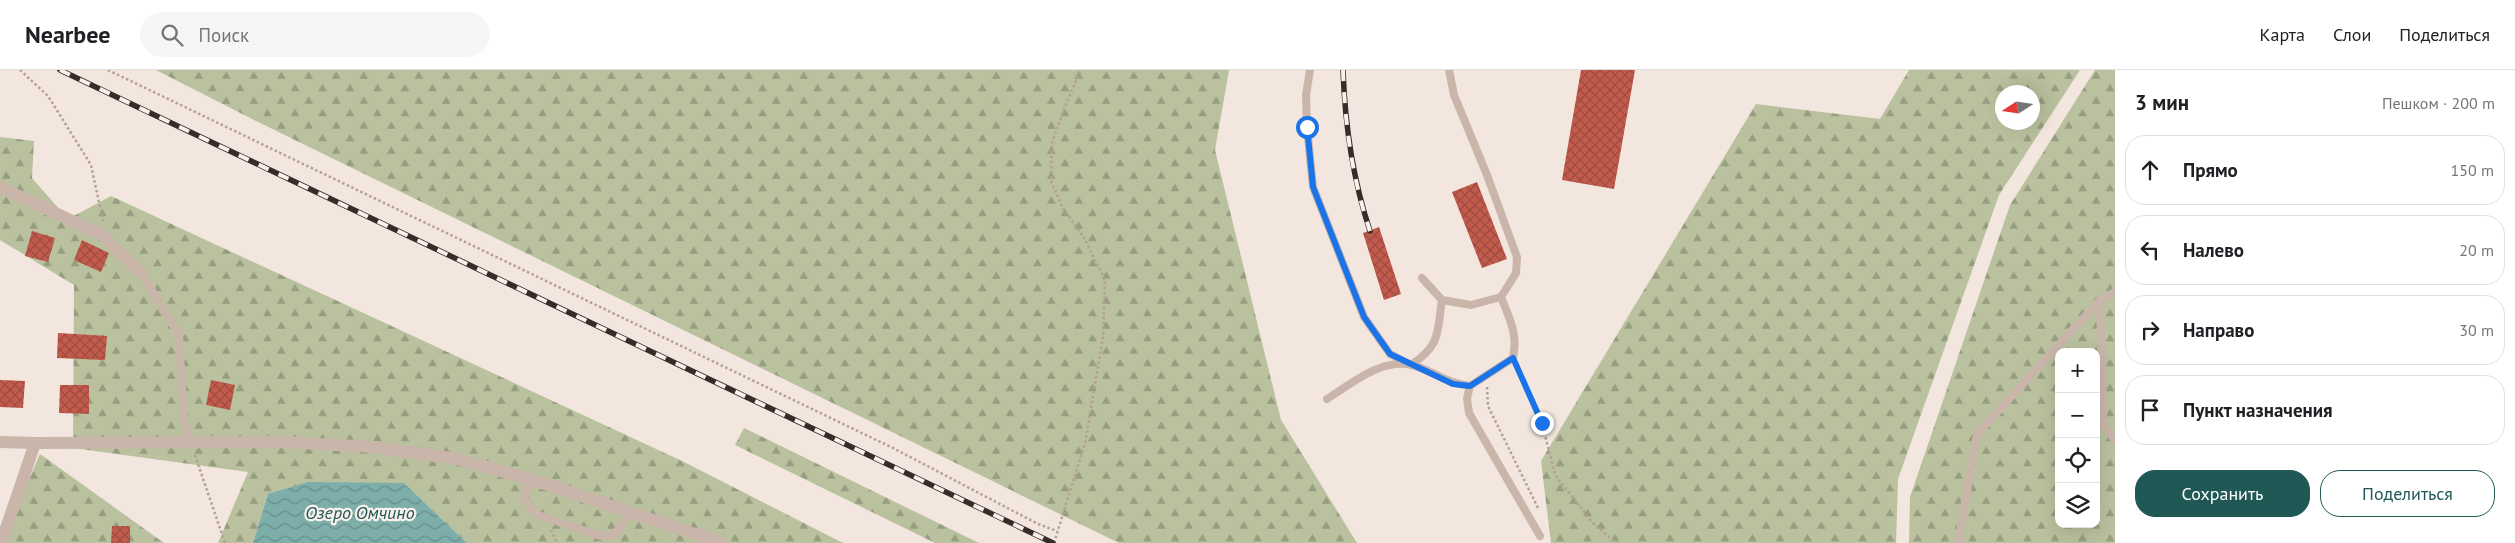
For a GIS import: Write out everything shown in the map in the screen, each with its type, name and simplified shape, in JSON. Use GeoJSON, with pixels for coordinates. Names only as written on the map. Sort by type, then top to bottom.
{"type":"FeatureCollection","features":[{"type":"Feature","properties":{"kind":"street"},"geometry":{"type":"LineString","coordinates":[[0,187],[102,235],[142,274]]}},
{"type":"Feature","properties":{"kind":"street"},"geometry":{"type":"LineString","coordinates":[[0,442],[284,442],[374,447],[457,459],[530,479],[629,514],[722,543]]}},
{"type":"Feature","properties":{"kind":"street"},"geometry":{"type":"LineString","coordinates":[[1,543],[35,443]]}},
{"type":"Feature","properties":{"kind":"lane"},"geometry":{"type":"LineString","coordinates":[[1310,70],[1306,95],[1313,187],[1364,317],[1390,354],[1453,384],[1470,386],[1513,358],[1516,343],[1514,332],[1501,297]]}},
{"type":"Feature","properties":{"kind":"lane"},"geometry":{"type":"LineString","coordinates":[[1422,278],[1442,300],[1471,305],[1501,297],[1516,273],[1517,256],[1487,175],[1454,95],[1449,70]]}},
{"type":"Feature","properties":{"kind":"lane"},"geometry":{"type":"LineString","coordinates":[[142,274],[179,335],[184,420],[190,441]]}},
{"type":"Feature","properties":{"kind":"lane"},"geometry":{"type":"LineString","coordinates":[[1958,543],[1977,434],[2100,300],[2115,292]]}},
{"type":"Feature","properties":{"kind":"lane"},"geometry":{"type":"LineString","coordinates":[[1327,399],[1369,373],[1388,366],[1411,365],[1430,352],[1436,338],[1442,300]]}},
{"type":"Feature","properties":{"kind":"lane"},"geometry":{"type":"LineString","coordinates":[[2100,300],[2103,426],[2115,440]]}},
{"type":"Feature","properties":{"kind":"lane"},"geometry":{"type":"LineString","coordinates":[[1470,386],[1467,398],[1469,413],[1540,536]]}},
{"type":"Feature","properties":{"kind":"lane"},"geometry":{"type":"LineString","coordinates":[[530,479],[524,497],[535,514],[601,536],[615,534],[629,514]]}},
{"type":"Feature","properties":{"kind":"path"},"geometry":{"type":"LineString","coordinates":[[20,70],[48,96],[91,165],[104,224],[102,235]]}},
{"type":"Feature","properties":{"kind":"path"},"geometry":{"type":"LineString","coordinates":[[108,70],[884,444],[1038,524],[1057,531]]}},
{"type":"Feature","properties":{"kind":"path"},"geometry":{"type":"LineString","coordinates":[[1054,543],[1085,443],[1103,337],[1105,280],[1084,238],[1063,208],[1051,180],[1052,143],[1064,106],[1081,70]]}},
{"type":"Feature","properties":{"kind":"path"},"geometry":{"type":"LineString","coordinates":[[1513,358],[1542,423],[1554,475],[1593,523],[1616,543]]}},
{"type":"Feature","properties":{"kind":"path"},"geometry":{"type":"LineString","coordinates":[[1490,373],[1486,393],[1488,406],[1539,509],[1540,536]]}},
{"type":"Feature","properties":{"kind":"path"},"geometry":{"type":"LineString","coordinates":[[190,441],[225,543]]}},
{"type":"Feature","properties":{"kind":"green space"},"geometry":{"type":"Polygon","coordinates":[[[156,70],[1229,70],[1215,150],[1281,420],[1357,543],[1119,543],[254,120],[156,70]]]}},
{"type":"Feature","properties":{"kind":"green space"},"geometry":{"type":"Polygon","coordinates":[[[1909,70],[2080,70],[1999,195],[1898,479],[1896,543],[1551,543],[1541,461],[1756,104],[1880,119],[1909,70]]]}},
{"type":"Feature","properties":{"kind":"green space"},"geometry":{"type":"Polygon","coordinates":[[[2095,70],[2115,70],[2115,543],[1909,543],[1910,497],[2010,205],[2095,70]]]}},
{"type":"Feature","properties":{"kind":"green space"},"geometry":{"type":"Polygon","coordinates":[[[0,137],[34,141],[32,178],[68,219],[111,196],[680,460],[843,543],[467,543],[404,483],[268,494],[253,543],[218,543],[248,472],[73,448],[74,285],[0,240],[0,137]]]}},
{"type":"Feature","properties":{"kind":"green space"},"geometry":{"type":"Polygon","coordinates":[[[744,428],[979,543],[935,543],[735,445],[744,428]]]}},
{"type":"Feature","properties":{"kind":"green space"},"geometry":{"type":"Polygon","coordinates":[[[40,454],[164,543],[1,543],[40,454]]]}},
{"type":"Feature","properties":{"kind":"water","name":"Озеро Омчино"},"geometry":{"type":"Polygon","coordinates":[[[308,482],[404,483],[467,543],[253,543],[268,494],[308,482]]]}},
{"type":"Feature","properties":{"kind":"building"},"geometry":{"type":"Polygon","coordinates":[[[1581,70],[1635,70],[1614,189],[1562,180],[1581,70]]]}},
{"type":"Feature","properties":{"kind":"building"},"geometry":{"type":"Polygon","coordinates":[[[1477,182],[1507,259],[1482,268],[1452,192],[1477,182]]]}},
{"type":"Feature","properties":{"kind":"building"},"geometry":{"type":"Polygon","coordinates":[[[1379,227],[1401,294],[1384,300],[1363,233],[1379,227]]]}},
{"type":"Feature","properties":{"kind":"building"},"geometry":{"type":"Polygon","coordinates":[[[32,231],[55,238],[48,262],[25,256],[32,231]]]}},
{"type":"Feature","properties":{"kind":"building"},"geometry":{"type":"Polygon","coordinates":[[[82,240],[109,253],[101,272],[74,260],[82,240]]]}},
{"type":"Feature","properties":{"kind":"building"},"geometry":{"type":"Polygon","coordinates":[[[58,333],[107,336],[105,360],[57,358],[58,333]]]}},
{"type":"Feature","properties":{"kind":"building"},"geometry":{"type":"Polygon","coordinates":[[[0,380],[25,381],[23,408],[0,407],[0,380]]]}},
{"type":"Feature","properties":{"kind":"building"},"geometry":{"type":"Polygon","coordinates":[[[211,380],[235,385],[230,410],[206,405],[211,380]]]}},
{"type":"Feature","properties":{"kind":"building"},"geometry":{"type":"Polygon","coordinates":[[[60,385],[89,385],[89,414],[59,413],[60,385]]]}},
{"type":"Feature","properties":{"kind":"building"},"geometry":{"type":"Polygon","coordinates":[[[112,526],[130,526],[130,543],[111,543],[112,526]]]}},
{"type":"Feature","properties":{"kind":"railway"},"geometry":{"type":"LineString","coordinates":[[60,70],[1053,543]]}},
{"type":"Feature","properties":{"kind":"railway"},"geometry":{"type":"LineString","coordinates":[[1343,70],[1350,151],[1358,191],[1370,231]]}},
{"type":"Feature","properties":{"kind":"route"},"geometry":{"type":"LineString","coordinates":[[1307,127],[1313,187],[1364,317],[1390,354],[1453,384],[1470,386],[1513,358],[1542,423]]}}]}
